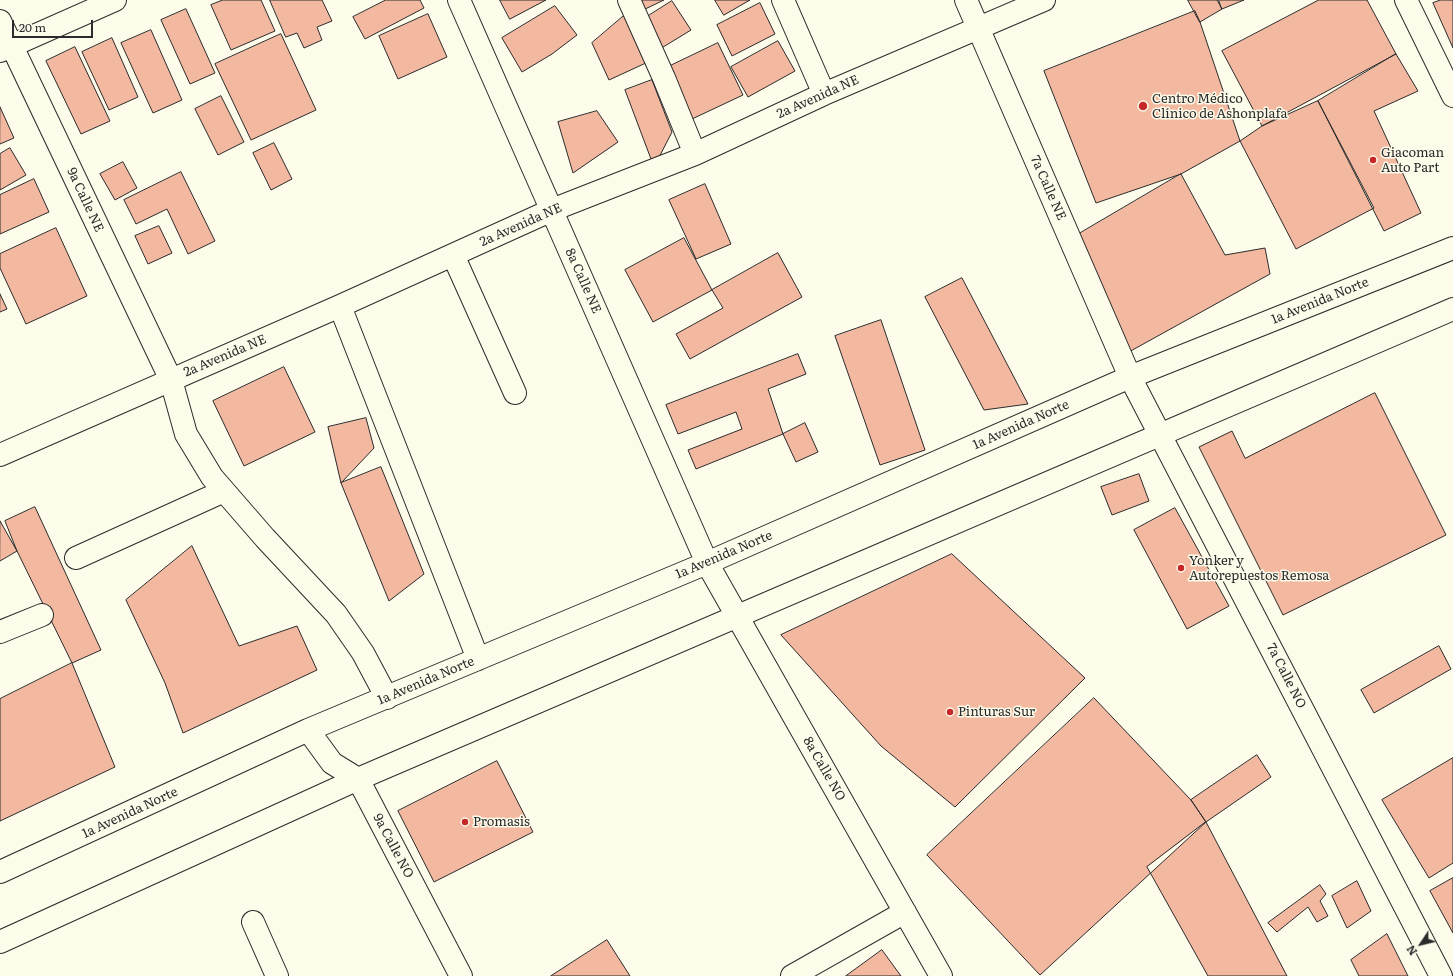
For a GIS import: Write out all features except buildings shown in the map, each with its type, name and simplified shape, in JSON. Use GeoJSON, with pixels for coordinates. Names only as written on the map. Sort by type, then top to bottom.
{"type":"FeatureCollection","features":[{"type":"Feature","properties":{"kind":"street"},"geometry":{"type":"LineString","coordinates":[[6,48],[115,0]]}},
{"type":"Feature","properties":{"kind":"street","name":"8a Calle NE"},"geometry":{"type":"LineString","coordinates":[[459,0],[707,563]]}},
{"type":"Feature","properties":{"kind":"street"},"geometry":{"type":"LineString","coordinates":[[629,0],[664,78],[695,154]]}},
{"type":"Feature","properties":{"kind":"street"},"geometry":{"type":"LineString","coordinates":[[783,0],[824,94]]}},
{"type":"Feature","properties":{"kind":"street","name":"7a Calle NE"},"geometry":{"type":"LineString","coordinates":[[966,0],[1130,377]]}},
{"type":"Feature","properties":{"kind":"street","name":"2a Avenida NE"},"geometry":{"type":"LineString","coordinates":[[0,455],[340,306],[552,210],[695,154],[824,94],[1044,0]]}},
{"type":"Feature","properties":{"kind":"street"},"geometry":{"type":"LineString","coordinates":[[1406,0],[1453,96]]}},
{"type":"Feature","properties":{"kind":"street","name":"9a Calle NE"},"geometry":{"type":"LineString","coordinates":[[0,21],[6,48],[171,380],[186,434],[212,477],[265,538],[336,614],[363,653],[387,698]]}},
{"type":"Feature","properties":{"kind":"street","name":"1a Avenida Norte"},"geometry":{"type":"LineString","coordinates":[[0,872],[308,730],[707,563],[1130,377],[1453,248]]}},
{"type":"Feature","properties":{"kind":"street"},"geometry":{"type":"LineString","coordinates":[[453,255],[516,392]]}},
{"type":"Feature","properties":{"kind":"street"},"geometry":{"type":"LineString","coordinates":[[340,306],[478,659]]}},
{"type":"Feature","properties":{"kind":"street"},"geometry":{"type":"LineString","coordinates":[[0,942],[358,779],[1453,309]]}},
{"type":"Feature","properties":{"kind":"street","name":"7a Calle NO"},"geometry":{"type":"LineString","coordinates":[[1130,377],[1441,976]]}},
{"type":"Feature","properties":{"kind":"street"},"geometry":{"type":"LineString","coordinates":[[76,558],[224,490]]}},
{"type":"Feature","properties":{"kind":"street","name":"8a Calle NO"},"geometry":{"type":"LineString","coordinates":[[707,563],[941,976]]}},
{"type":"Feature","properties":{"kind":"street"},"geometry":{"type":"LineString","coordinates":[[0,632],[42,615]]}},
{"type":"Feature","properties":{"kind":"street","name":"9a Calle NO"},"geometry":{"type":"LineString","coordinates":[[308,730],[332,762],[358,779],[461,976]]}},
{"type":"Feature","properties":{"kind":"street"},"geometry":{"type":"LineString","coordinates":[[792,976],[905,912]]}},
{"type":"Feature","properties":{"kind":"street"},"geometry":{"type":"LineString","coordinates":[[253,922],[277,976]]}},
{"type":"Feature","properties":{"kind":"place","name":"Centro Médico Clínico de Ashonplafa"},"geometry":{"type":"Point","coordinates":[1143,106]}},
{"type":"Feature","properties":{"kind":"place","name":"Giacoman Auto Part"},"geometry":{"type":"Point","coordinates":[1373,160]}},
{"type":"Feature","properties":{"kind":"place","name":"Yonker y Autorepuestos Remosa"},"geometry":{"type":"Point","coordinates":[1181,568]}},
{"type":"Feature","properties":{"kind":"place","name":"Pinturas Sur"},"geometry":{"type":"Point","coordinates":[950,712]}},
{"type":"Feature","properties":{"kind":"place","name":"Promasis"},"geometry":{"type":"Point","coordinates":[465,822]}}]}
